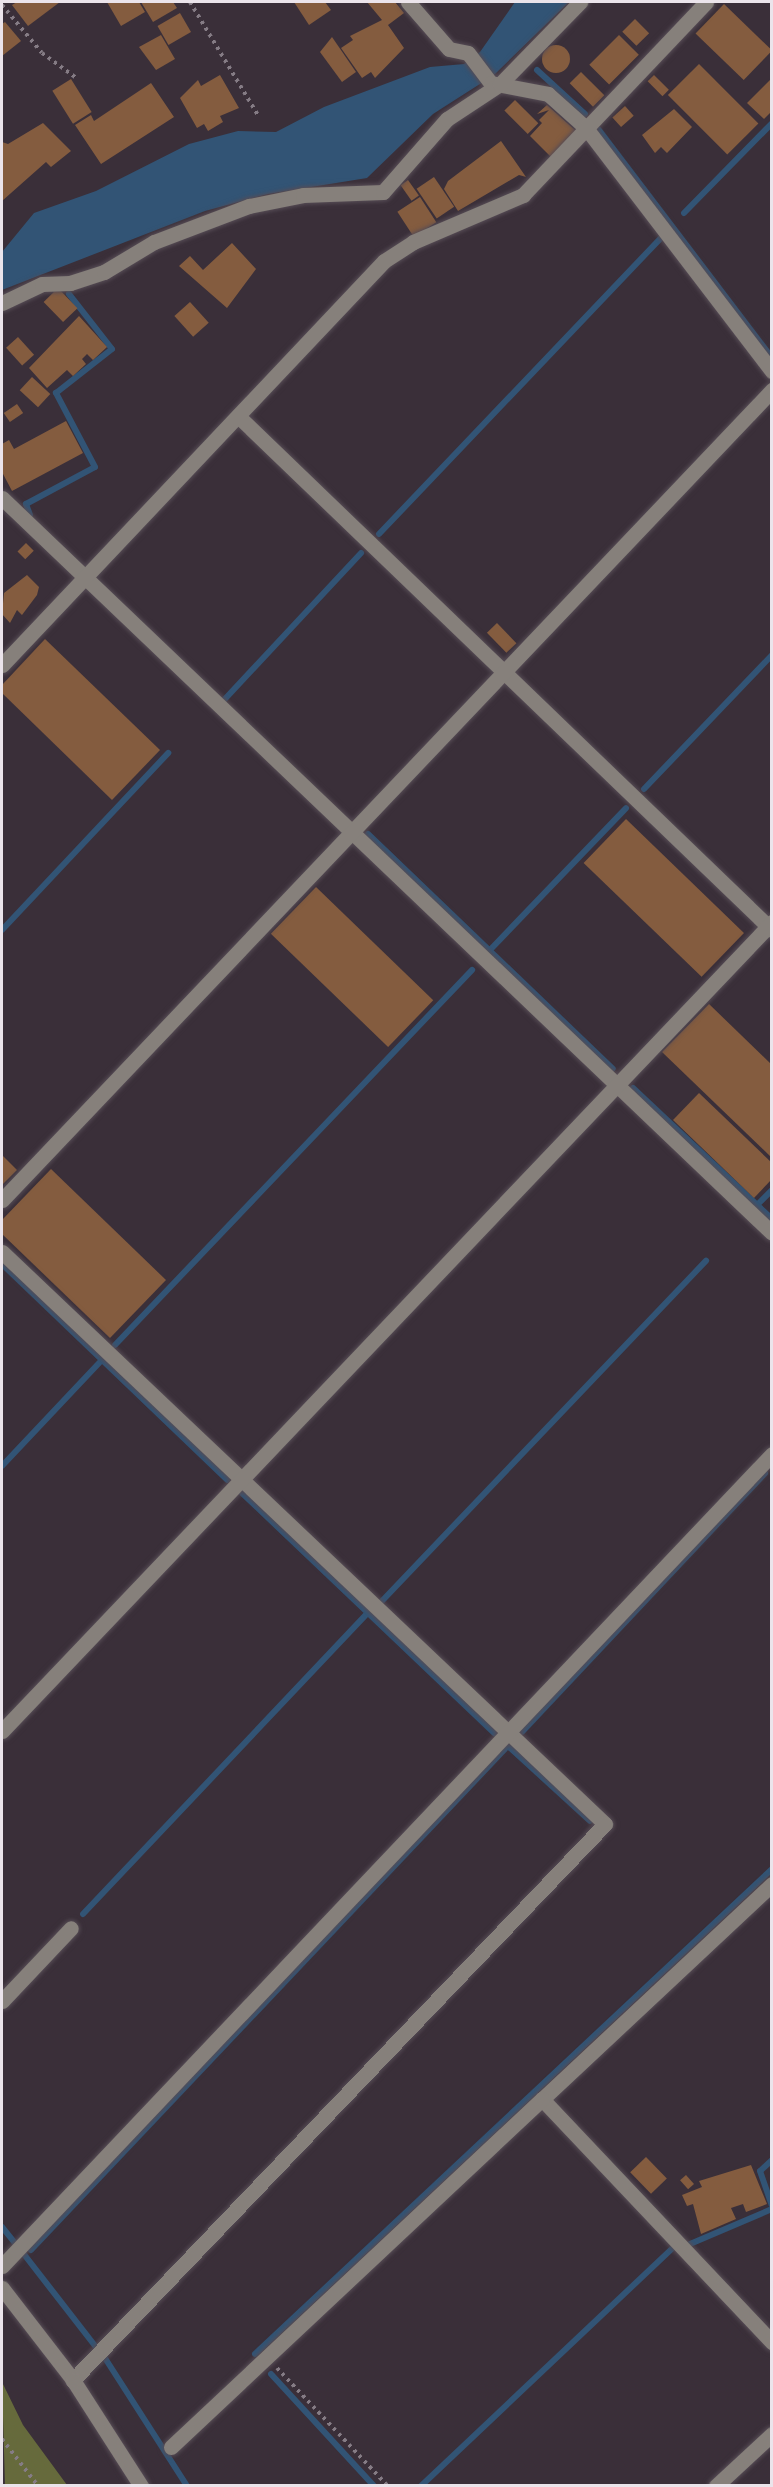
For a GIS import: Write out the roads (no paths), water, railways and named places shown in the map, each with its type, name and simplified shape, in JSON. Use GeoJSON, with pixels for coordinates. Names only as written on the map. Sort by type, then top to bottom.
{"type":"FeatureCollection","features":[{"type":"Feature","properties":{"kind":"street"},"geometry":{"type":"LineString","coordinates":[[408,2],[449,49],[468,53],[495,83],[548,94],[586,128],[771,371]]}},
{"type":"Feature","properties":{"kind":"street"},"geometry":{"type":"LineString","coordinates":[[2,303],[42,284],[95,275],[154,242],[249,207],[303,195],[383,192],[447,119],[495,83],[580,2]]}},
{"type":"Feature","properties":{"kind":"street"},"geometry":{"type":"LineString","coordinates":[[2,665],[396,251],[523,195],[706,2]]}},
{"type":"Feature","properties":{"kind":"street"},"geometry":{"type":"LineString","coordinates":[[2,1200],[771,390]]}},
{"type":"Feature","properties":{"kind":"street"},"geometry":{"type":"LineString","coordinates":[[2,1731],[770,926],[238,416]]}},
{"type":"Feature","properties":{"kind":"street"},"geometry":{"type":"LineString","coordinates":[[2,498],[83,579],[771,1233]]}},
{"type":"Feature","properties":{"kind":"street"},"geometry":{"type":"LineString","coordinates":[[2,1252],[605,1824],[73,2380]]}},
{"type":"Feature","properties":{"kind":"street"},"geometry":{"type":"LineString","coordinates":[[2,2266],[771,1455]]}},
{"type":"Feature","properties":{"kind":"street"},"geometry":{"type":"LineString","coordinates":[[171,2447],[771,1884]]}},
{"type":"Feature","properties":{"kind":"street"},"geometry":{"type":"LineString","coordinates":[[2,2001],[71,1928]]}},
{"type":"Feature","properties":{"kind":"street"},"geometry":{"type":"LineString","coordinates":[[542,2099],[771,2342]]}},
{"type":"Feature","properties":{"kind":"street"},"geometry":{"type":"LineString","coordinates":[[2,2288],[73,2380],[141,2486]]}},
{"type":"Feature","properties":{"kind":"street"},"geometry":{"type":"LineString","coordinates":[[716,2486],[771,2433]]}},
{"type":"Feature","properties":{"kind":"water"},"geometry":{"type":"Polygon","coordinates":[[[515,2],[569,2],[494,75],[433,114],[367,178],[268,194],[205,211],[2,290],[2,252],[34,213],[96,191],[189,144],[238,131],[276,132],[324,107],[430,67],[464,64],[480,52],[515,2]]]}},
{"type":"Feature","properties":{"kind":"waterway"},"geometry":{"type":"LineString","coordinates":[[537,70],[585,114]]}},
{"type":"Feature","properties":{"kind":"waterway"},"geometry":{"type":"LineString","coordinates":[[684,213],[772,123]]}},
{"type":"Feature","properties":{"kind":"waterway"},"geometry":{"type":"LineString","coordinates":[[599,130],[772,358]]}},
{"type":"Feature","properties":{"kind":"waterway"},"geometry":{"type":"LineString","coordinates":[[379,534],[661,238]]}},
{"type":"Feature","properties":{"kind":"waterway"},"geometry":{"type":"LineString","coordinates":[[30,515],[26,504],[95,467],[56,393],[112,349],[69,294]]}},
{"type":"Feature","properties":{"kind":"waterway"},"geometry":{"type":"LineString","coordinates":[[224,700],[361,553]]}},
{"type":"Feature","properties":{"kind":"waterway"},"geometry":{"type":"LineString","coordinates":[[644,789],[772,655]]}},
{"type":"Feature","properties":{"kind":"waterway"},"geometry":{"type":"LineString","coordinates":[[2,930],[168,753]]}},
{"type":"Feature","properties":{"kind":"waterway"},"geometry":{"type":"LineString","coordinates":[[489,951],[626,808]]}},
{"type":"Feature","properties":{"kind":"waterway"},"geometry":{"type":"LineString","coordinates":[[368,834],[613,1069]]}},
{"type":"Feature","properties":{"kind":"waterway"},"geometry":{"type":"LineString","coordinates":[[115,1345],[472,970]]}},
{"type":"Feature","properties":{"kind":"waterway"},"geometry":{"type":"LineString","coordinates":[[633,1088],[772,1219]]}},
{"type":"Feature","properties":{"kind":"waterway"},"geometry":{"type":"LineString","coordinates":[[757,1205],[772,1190]]}},
{"type":"Feature","properties":{"kind":"waterway"},"geometry":{"type":"LineString","coordinates":[[382,1601],[706,1261]]}},
{"type":"Feature","properties":{"kind":"waterway"},"geometry":{"type":"LineString","coordinates":[[2,1264],[227,1480]]}},
{"type":"Feature","properties":{"kind":"waterway"},"geometry":{"type":"LineString","coordinates":[[2,1466],[102,1360]]}},
{"type":"Feature","properties":{"kind":"waterway"},"geometry":{"type":"LineString","coordinates":[[522,1732],[765,1473]]}},
{"type":"Feature","properties":{"kind":"waterway"},"geometry":{"type":"LineString","coordinates":[[242,1493],[495,1734]]}},
{"type":"Feature","properties":{"kind":"waterway"},"geometry":{"type":"LineString","coordinates":[[83,1914],[367,1614]]}},
{"type":"Feature","properties":{"kind":"waterway"},"geometry":{"type":"LineString","coordinates":[[508,1746],[590,1821]]}},
{"type":"Feature","properties":{"kind":"waterway"},"geometry":{"type":"LineString","coordinates":[[31,2250],[505,1749]]}},
{"type":"Feature","properties":{"kind":"waterway"},"geometry":{"type":"LineString","coordinates":[[255,2354],[772,1869]]}},
{"type":"Feature","properties":{"kind":"waterway"},"geometry":{"type":"LineString","coordinates":[[772,2160],[760,2171],[772,2205]]}},
{"type":"Feature","properties":{"kind":"waterway"},"geometry":{"type":"LineString","coordinates":[[690,2244],[772,2209]]}},
{"type":"Feature","properties":{"kind":"waterway"},"geometry":{"type":"LineString","coordinates":[[2,2227],[15,2243]]}},
{"type":"Feature","properties":{"kind":"waterway"},"geometry":{"type":"LineString","coordinates":[[421,2486],[673,2248]]}},
{"type":"Feature","properties":{"kind":"waterway"},"geometry":{"type":"LineString","coordinates":[[23,2253],[96,2347]]}},
{"type":"Feature","properties":{"kind":"waterway"},"geometry":{"type":"LineString","coordinates":[[103,2355],[187,2486]]}},
{"type":"Feature","properties":{"kind":"waterway"},"geometry":{"type":"LineString","coordinates":[[271,2374],[374,2486]]}}]}
